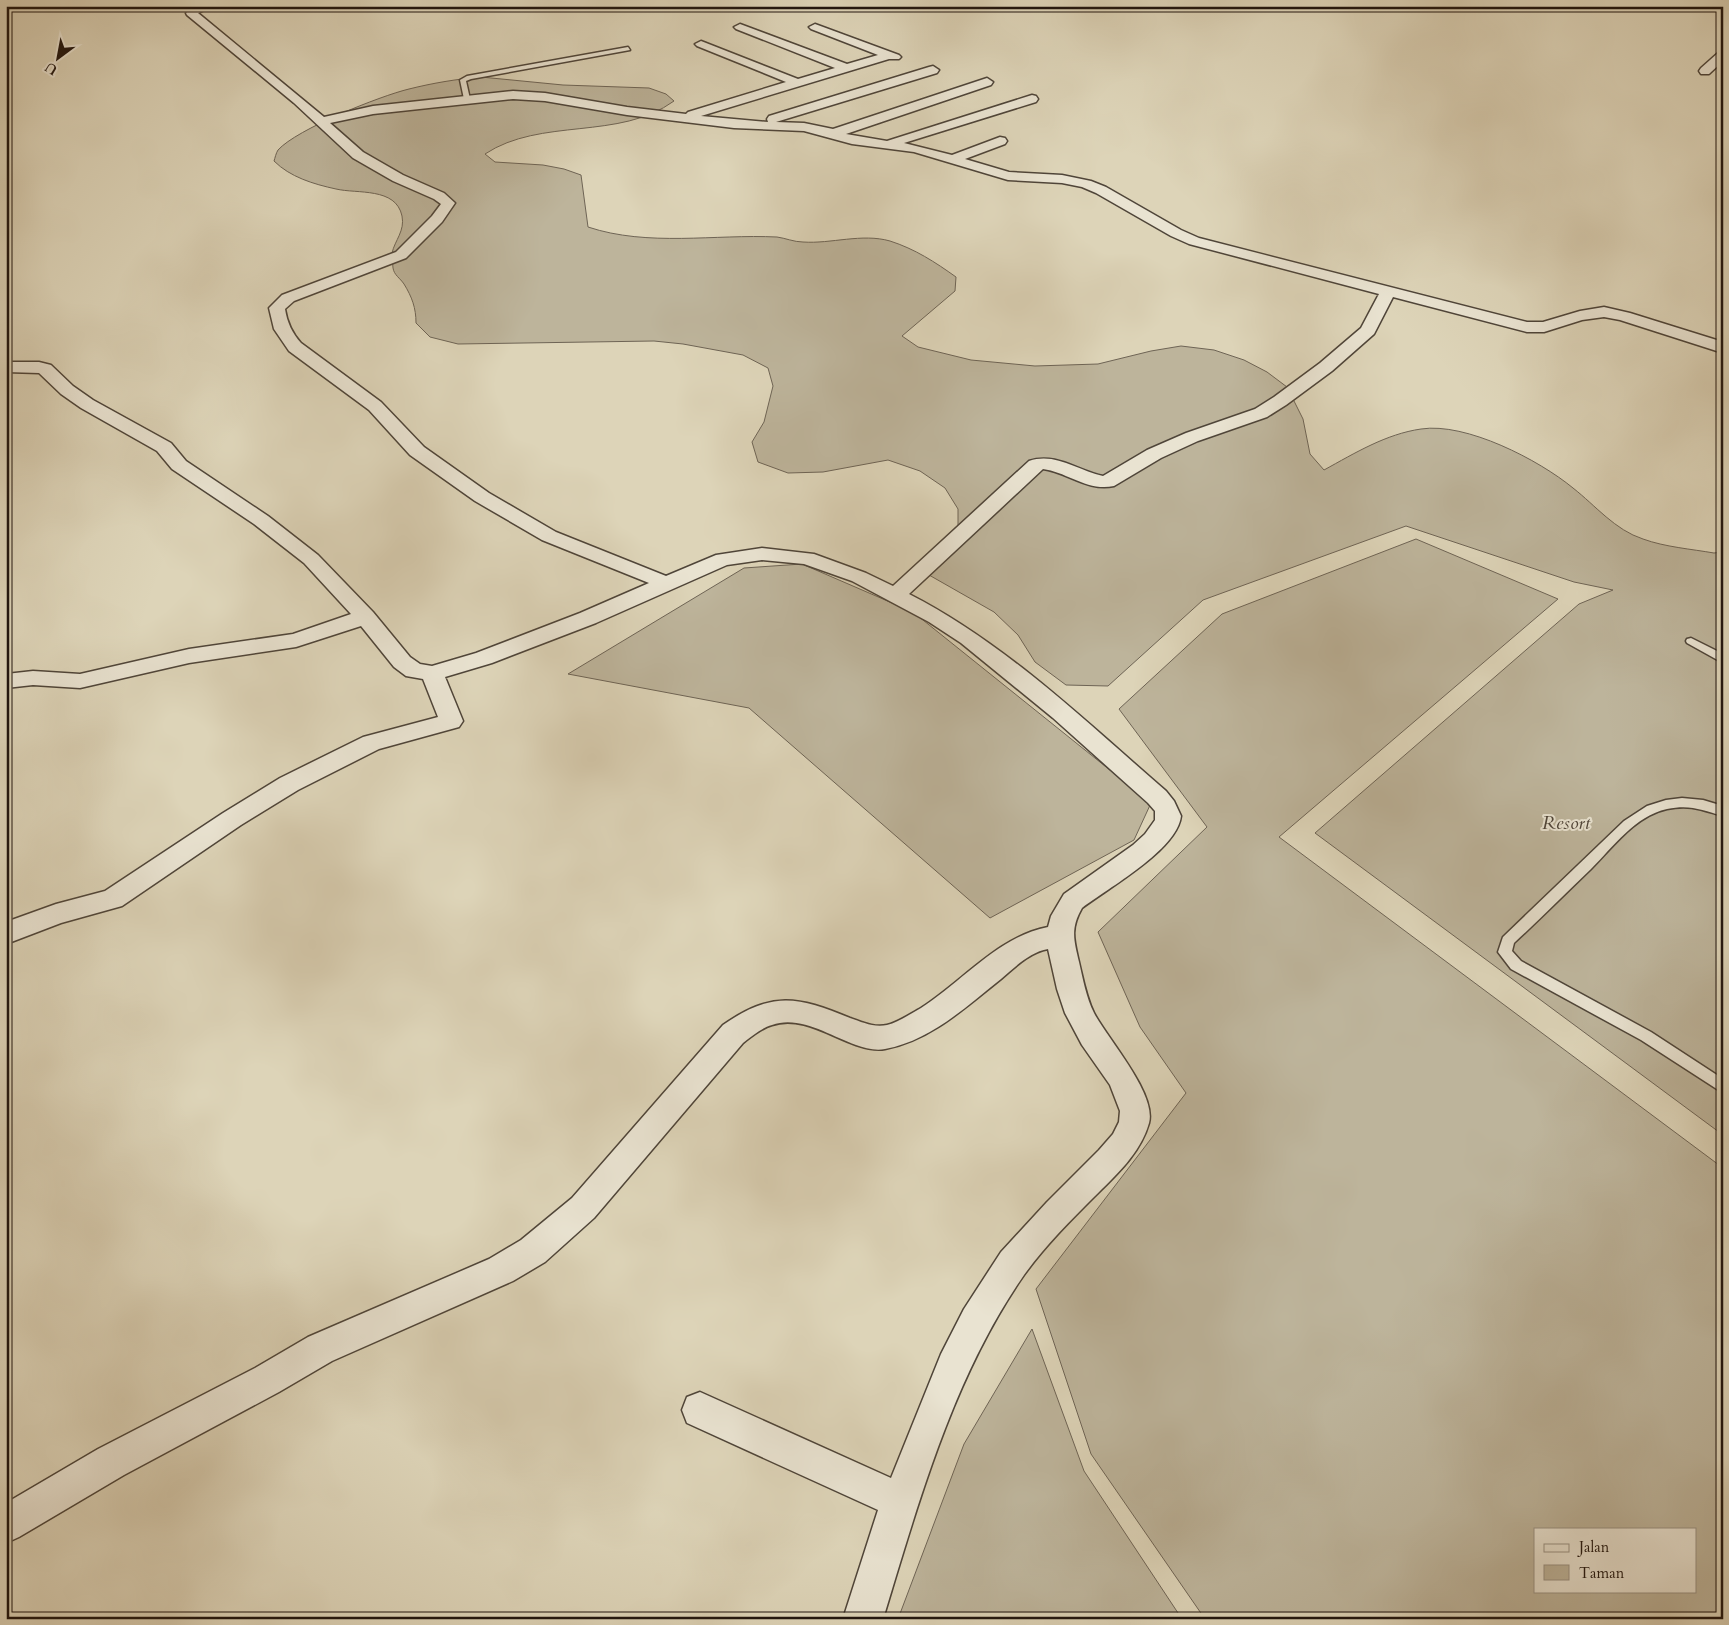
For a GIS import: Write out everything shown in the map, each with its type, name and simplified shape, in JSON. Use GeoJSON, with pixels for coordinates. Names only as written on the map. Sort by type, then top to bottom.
{"type":"FeatureCollection","features":[{"type":"Feature","properties":{"kind":"street"},"geometry":{"type":"LineString","coordinates":[[209,6],[196,9],[191,13],[321,121],[367,162],[439,196],[445,200],[448,206],[401,254],[283,301],[277,308],[289,341],[375,406],[417,451],[482,497],[549,536],[615,564],[667,583]]}},
{"type":"Feature","properties":{"kind":"street"},"geometry":{"type":"LineString","coordinates":[[1708,6],[1723,10]]}},
{"type":"Feature","properties":{"kind":"street"},"geometry":{"type":"LineString","coordinates":[[740,27],[846,68]]}},
{"type":"Feature","properties":{"kind":"street"},"geometry":{"type":"LineString","coordinates":[[755,125],[933,70],[815,27]]}},
{"type":"Feature","properties":{"kind":"street"},"geometry":{"type":"LineString","coordinates":[[702,44],[798,83]]}},
{"type":"Feature","properties":{"kind":"street"},"geometry":{"type":"LineString","coordinates":[[1705,71],[1723,54]]}},
{"type":"Feature","properties":{"kind":"street"},"geometry":{"type":"LineString","coordinates":[[684,118],[890,55]]}},
{"type":"Feature","properties":{"kind":"street"},"geometry":{"type":"LineString","coordinates":[[832,134],[986,82]]}},
{"type":"Feature","properties":{"kind":"street"},"geometry":{"type":"LineString","coordinates":[[321,121],[373,110],[467,99],[528,95],[627,111],[734,124],[804,127],[852,140],[915,148],[1008,176],[1062,179],[1086,184],[1101,190],[1176,233],[1194,241],[1534,328],[1588,315],[1604,312],[1614,313],[1723,348]]}},
{"type":"Feature","properties":{"kind":"street"},"geometry":{"type":"LineString","coordinates":[[885,144],[1032,99]]}},
{"type":"Feature","properties":{"kind":"street"},"geometry":{"type":"LineString","coordinates":[[953,123],[1000,141],[953,159]]}},
{"type":"Feature","properties":{"kind":"street"},"geometry":{"type":"LineString","coordinates":[[895,596],[1036,465],[1048,464],[1095,480],[1107,482],[1154,454],[1192,437],[1260,413],[1326,367],[1368,331],[1388,291]]}},
{"type":"Feature","properties":{"kind":"street"},"geometry":{"type":"LineString","coordinates":[[6,368],[39,367],[87,404],[164,447],[179,465],[299,549],[323,570],[402,662],[414,671],[432,672],[484,658],[537,638],[723,559],[746,554],[780,554],[807,558],[859,577],[937,616],[970,638],[1068,719],[1157,797],[1168,809],[1169,818],[1160,836],[1073,901],[1064,916],[1058,936],[1079,1013],[1092,1036],[1122,1079],[1135,1111],[1134,1122],[1124,1144],[1028,1245],[1013,1263],[987,1302],[953,1366],[900,1501],[863,1619]]}},
{"type":"Feature","properties":{"kind":"street"},"geometry":{"type":"LineString","coordinates":[[6,681],[33,678],[68,682],[94,678],[189,656],[242,650],[296,640],[365,617]]}},
{"type":"Feature","properties":{"kind":"street"},"geometry":{"type":"LineString","coordinates":[[6,933],[56,914],[113,899],[232,819],[289,784],[371,743],[451,721],[432,672]]}},
{"type":"Feature","properties":{"kind":"street"},"geometry":{"type":"LineString","coordinates":[[6,1524],[111,1462],[267,1380],[320,1349],[502,1270],[533,1251],[583,1208],[733,1034],[748,1022],[762,1015],[790,1011],[820,1017],[859,1034],[874,1038],[885,1038],[900,1034],[926,1019],[1020,948],[1036,940],[1058,936]]}},
{"type":"Feature","properties":{"kind":"street"},"geometry":{"type":"LineString","coordinates":[[700,1410],[900,1501]]}},
{"type":"Feature","properties":{"kind":"lane"},"geometry":{"type":"LineString","coordinates":[[467,99],[463,80],[469,77],[628,49]]}},
{"type":"Feature","properties":{"kind":"lane"},"geometry":{"type":"LineString","coordinates":[[1691,641],[1723,659]]}},
{"type":"Feature","properties":{"kind":"lane"},"geometry":{"type":"LineString","coordinates":[[1723,812],[1702,804],[1688,802],[1655,806],[1643,812],[1608,841],[1589,863],[1508,941],[1505,952],[1516,965],[1646,1036],[1679,1056],[1723,1087]]}},
{"type":"Feature","properties":{"kind":"green space","name":"Resort"},"geometry":{"type":"Polygon","coordinates":[[[481,77],[563,85],[649,88],[666,94],[674,101],[652,113],[629,121],[530,136],[507,143],[485,154],[495,162],[543,165],[581,175],[588,227],[634,237],[777,237],[803,242],[869,238],[890,241],[924,256],[956,277],[955,291],[902,336],[918,347],[971,360],[1035,366],[1098,364],[1181,346],[1214,350],[1244,360],[1267,372],[1287,387],[1303,419],[1310,454],[1324,470],[1371,445],[1395,435],[1421,429],[1439,428],[1459,431],[1501,445],[1541,466],[1559,477],[1623,530],[1633,535],[1669,546],[1714,553],[1723,552],[1723,1135],[1315,833],[1579,604],[1613,590],[1574,582],[1406,526],[1203,600],[1108,686],[1066,685],[1035,662],[1018,635],[994,612],[929,575],[958,532],[958,509],[945,488],[920,471],[888,460],[823,472],[788,473],[758,462],[752,442],[764,422],[773,386],[768,368],[743,355],[683,344],[654,341],[458,344],[430,337],[416,323],[411,298],[394,270],[392,253],[403,221],[398,207],[392,200],[375,193],[336,189],[310,182],[295,176],[274,161],[278,150],[288,142],[320,123],[340,114],[396,93],[418,87],[481,77]]]}},
{"type":"Feature","properties":{"kind":"green space"},"geometry":{"type":"Polygon","coordinates":[[[1416,539],[1558,599],[1279,837],[1723,1168],[1723,1619],[1205,1619],[1091,1454],[1036,1289],[1186,1093],[1140,1027],[1098,932],[1207,827],[1119,709],[1222,614],[1416,539]]]}},
{"type":"Feature","properties":{"kind":"green space"},"geometry":{"type":"Polygon","coordinates":[[[802,564],[913,612],[1151,803],[1134,840],[990,918],[749,708],[568,674],[744,568],[802,564]]]}},
{"type":"Feature","properties":{"kind":"green space"},"geometry":{"type":"Polygon","coordinates":[[[1032,1329],[1084,1471],[1182,1619],[898,1619],[964,1444],[1032,1329]]]}}]}
